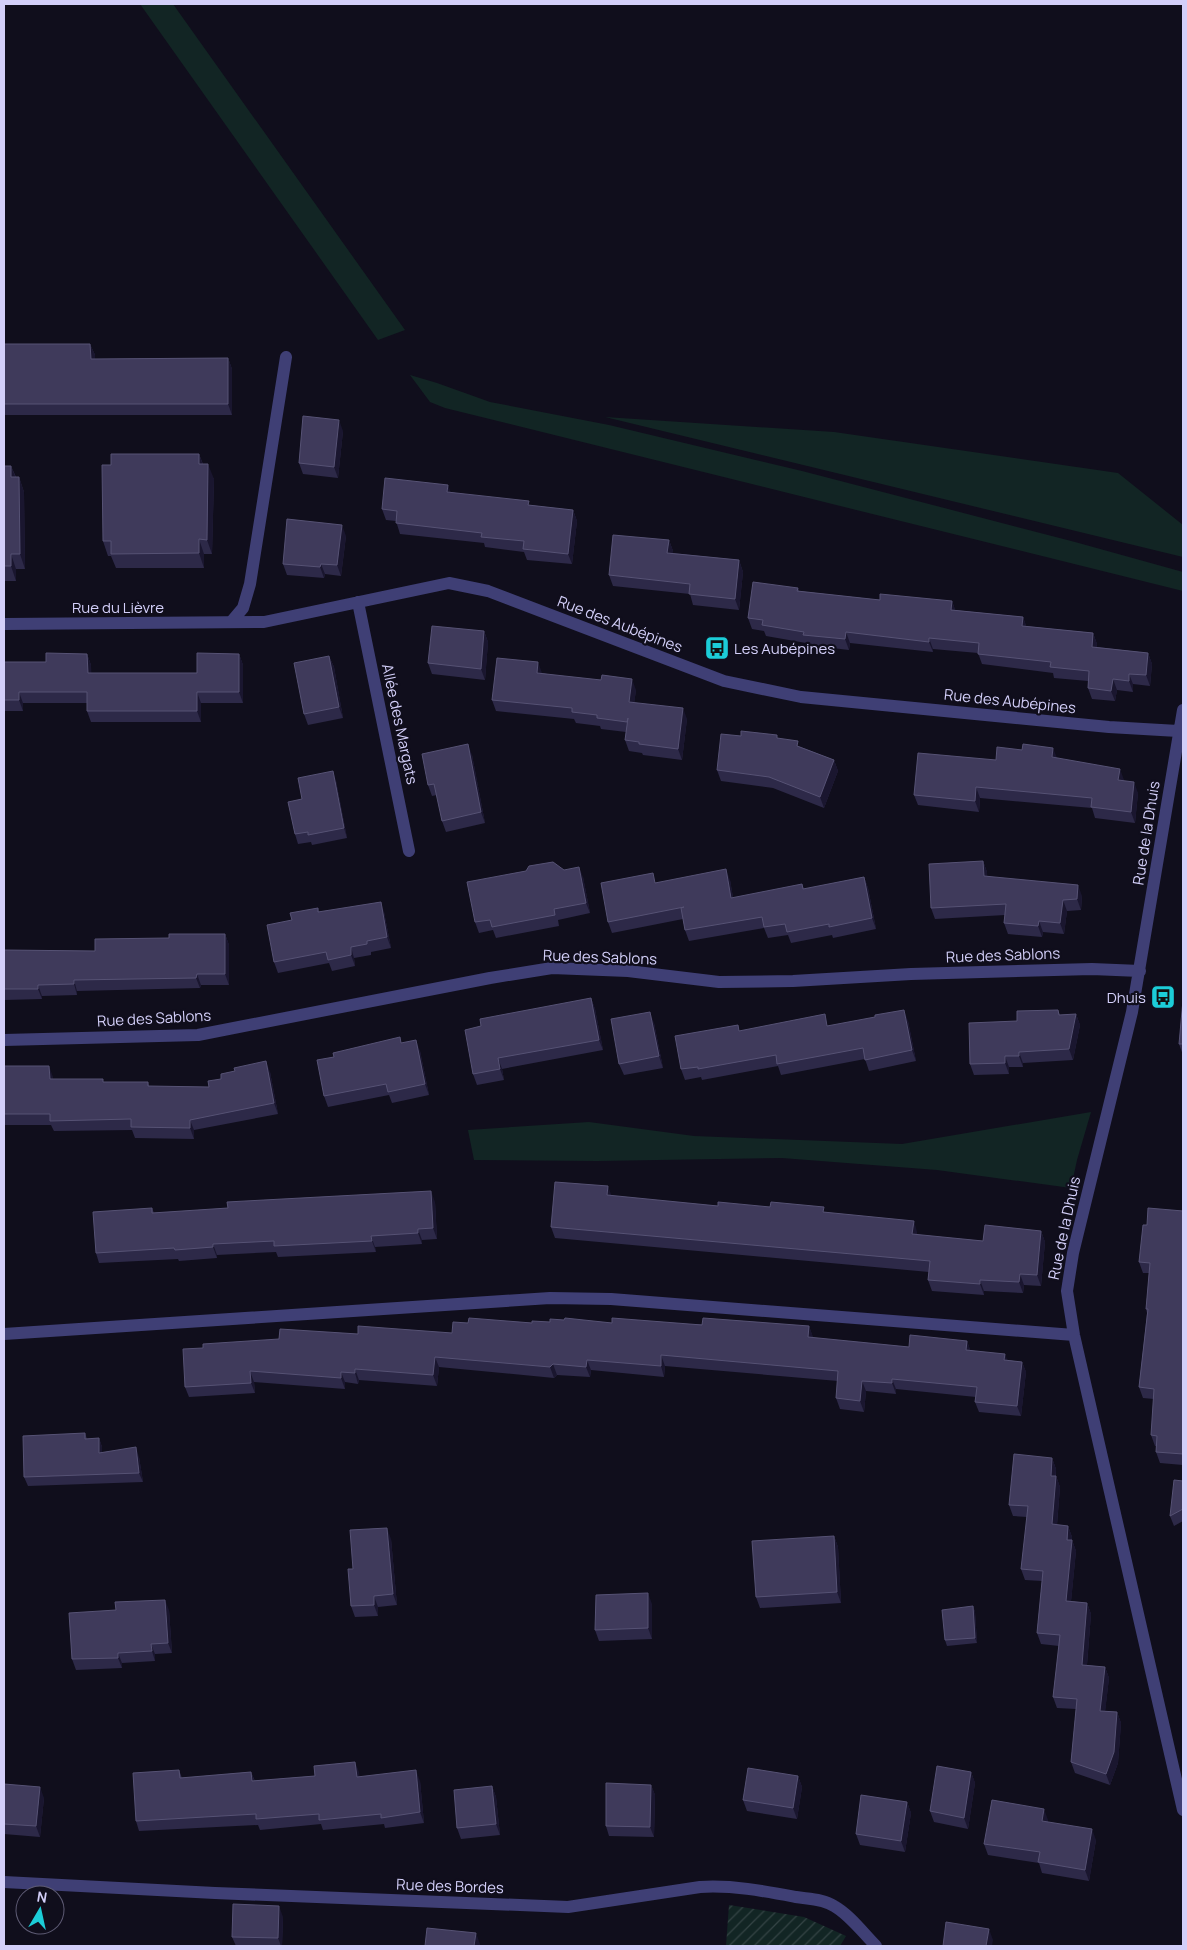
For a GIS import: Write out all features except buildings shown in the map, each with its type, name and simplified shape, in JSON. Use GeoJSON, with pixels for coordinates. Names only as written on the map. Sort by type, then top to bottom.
{"type":"FeatureCollection","features":[{"type":"Feature","properties":{"kind":"street"},"geometry":{"type":"LineString","coordinates":[[232,621],[243,608],[250,584],[286,357]]}},
{"type":"Feature","properties":{"kind":"street","name":"Rue des Aubépines"},"geometry":{"type":"LineString","coordinates":[[232,621],[264,622],[449,583],[488,590],[724,682],[801,697],[1109,727],[1178,731]]}},
{"type":"Feature","properties":{"kind":"street","name":"Allée des Margats"},"geometry":{"type":"LineString","coordinates":[[358,602],[409,851]]}},
{"type":"Feature","properties":{"kind":"street","name":"Rue du Lièvre"},"geometry":{"type":"LineString","coordinates":[[4,624],[232,621]]}},
{"type":"Feature","properties":{"kind":"street","name":"Rue de la Dhuis"},"geometry":{"type":"LineString","coordinates":[[1183,710],[1132,1012],[1073,1253],[1067,1291],[1074,1335],[1183,1810]]}},
{"type":"Feature","properties":{"kind":"street","name":"Rue des Sablons"},"geometry":{"type":"LineString","coordinates":[[4,1040],[198,1035],[490,978],[552,968],[628,971],[719,982],[793,981],[911,974],[1082,969],[1140,971]]}},
{"type":"Feature","properties":{"kind":"street"},"geometry":{"type":"LineString","coordinates":[[4,1334],[550,1298],[611,1299],[1074,1335]]}},
{"type":"Feature","properties":{"kind":"street","name":"Rue des Bordes"},"geometry":{"type":"LineString","coordinates":[[4,1882],[568,1907],[720,1885],[799,1897],[834,1905],[876,1946]]}},
{"type":"Feature","properties":{"kind":"green space"},"geometry":{"type":"Polygon","coordinates":[[[140,4],[173,4],[405,330],[378,340],[140,4]]]}},
{"type":"Feature","properties":{"kind":"green space"},"geometry":{"type":"Polygon","coordinates":[[[410,375],[490,402],[609,425],[802,471],[1183,572],[1183,591],[445,408],[430,402],[410,375]]]}},
{"type":"Feature","properties":{"kind":"green space"},"geometry":{"type":"Polygon","coordinates":[[[605,417],[834,432],[1118,473],[1183,525],[1183,557],[605,417]]]}},
{"type":"Feature","properties":{"kind":"green space"},"geometry":{"type":"Polygon","coordinates":[[[1091,1112],[1071,1188],[937,1170],[782,1158],[597,1161],[474,1160],[468,1130],[589,1122],[694,1136],[902,1144],[1091,1112]]]}},
{"type":"Feature","properties":{"kind":"green space"},"geometry":{"type":"Polygon","coordinates":[[[729,1905],[804,1917],[846,1936],[840,1946],[726,1946],[729,1905]]]}},
{"type":"Feature","properties":{"kind":"place","name":"Les Aubépines"},"geometry":{"type":"Point","coordinates":[717,648]}},
{"type":"Feature","properties":{"kind":"place","name":"Dhuis"},"geometry":{"type":"Point","coordinates":[1163,997]}}]}
